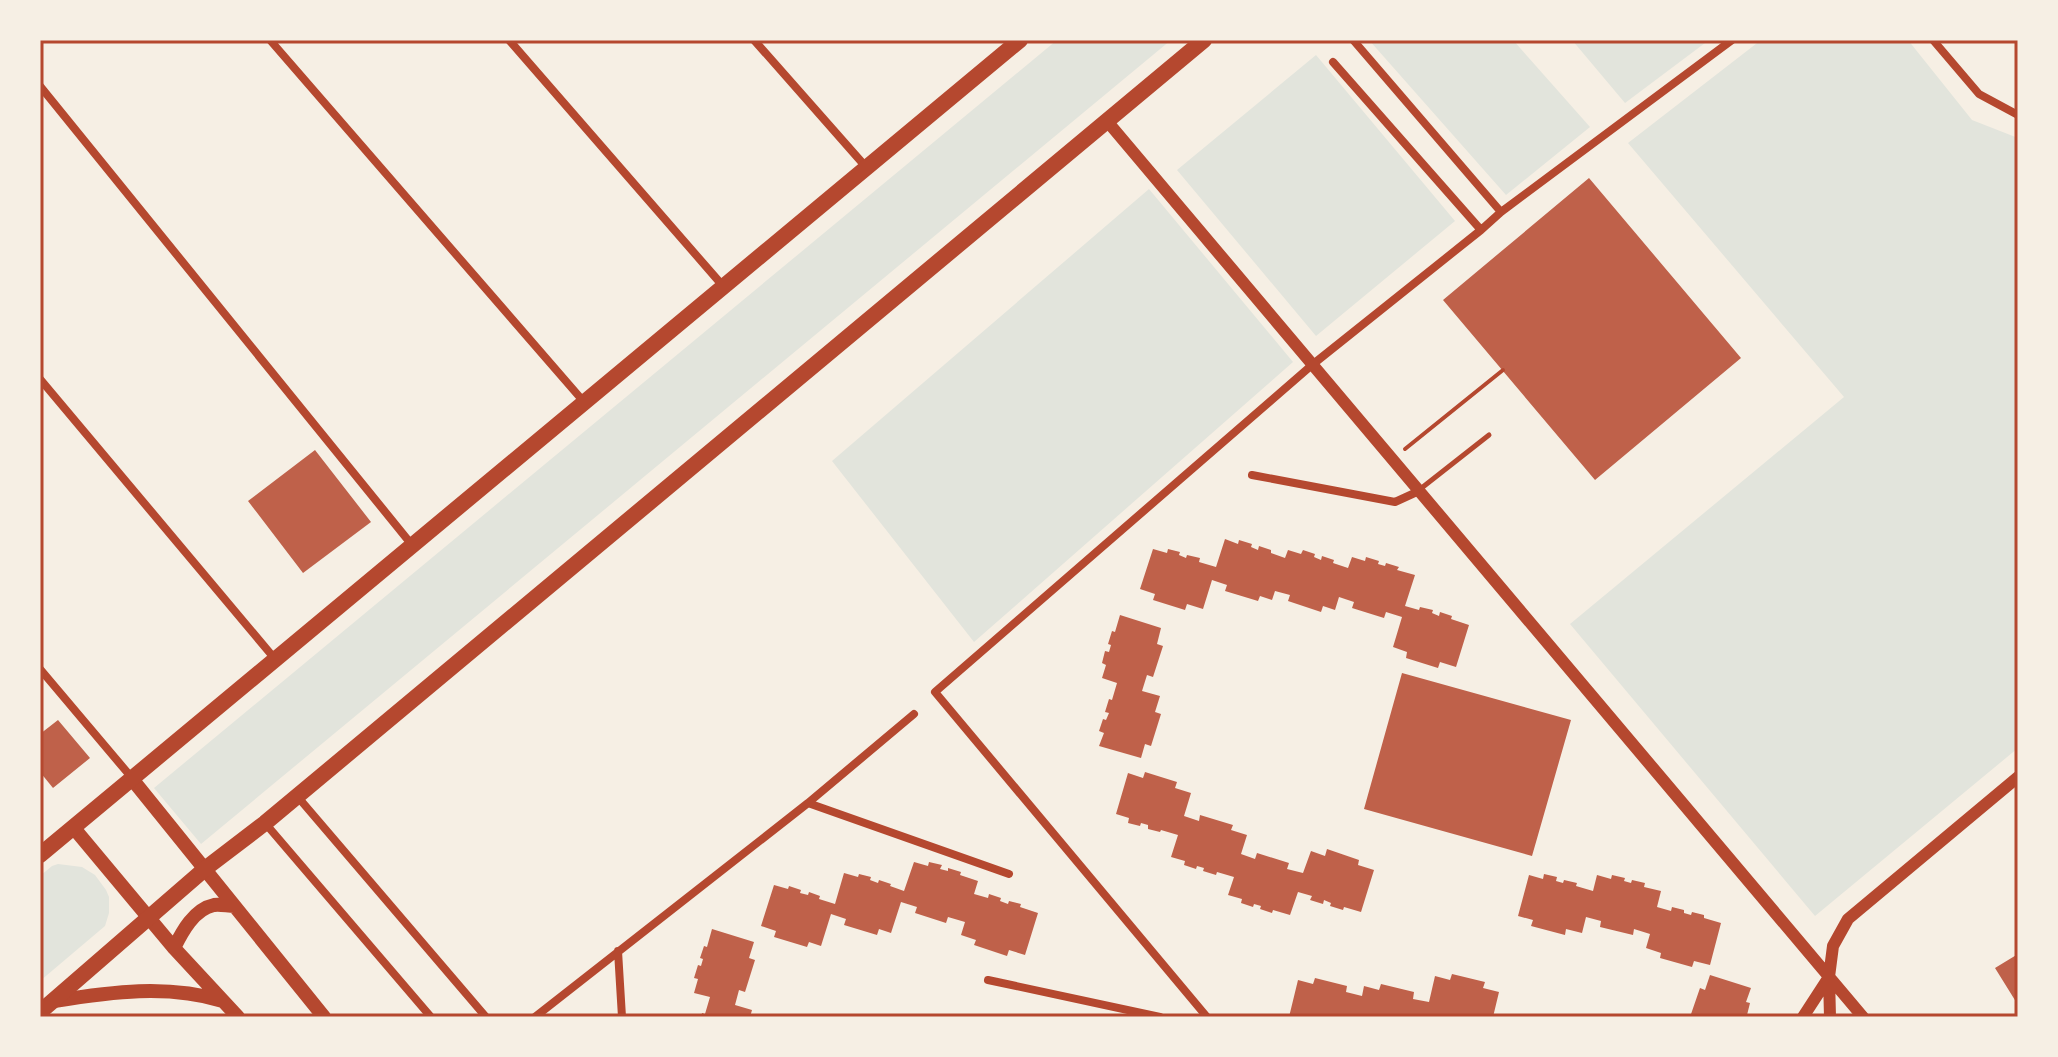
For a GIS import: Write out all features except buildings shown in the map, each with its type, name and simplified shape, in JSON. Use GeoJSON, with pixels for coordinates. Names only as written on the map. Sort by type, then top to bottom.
{"type":"FeatureCollection","features":[{"type":"Feature","properties":{"kind":"main road"},"geometry":{"type":"LineString","coordinates":[[40,1012],[206,868],[265,823],[1204,40]]}},
{"type":"Feature","properties":{"kind":"main road"},"geometry":{"type":"LineString","coordinates":[[40,855],[867,167],[1009,43]]}},
{"type":"Feature","properties":{"kind":"main road"},"geometry":{"type":"LineString","coordinates":[[132,779],[324,1017]]}},
{"type":"Feature","properties":{"kind":"main road"},"geometry":{"type":"LineString","coordinates":[[73,827],[174,948],[238,1017]]}},
{"type":"Feature","properties":{"kind":"main road"},"geometry":{"type":"LineString","coordinates":[[174,948],[183,929],[198,913],[213,905],[234,906]]}},
{"type":"Feature","properties":{"kind":"main road"},"geometry":{"type":"LineString","coordinates":[[54,1001],[146,990],[201,994],[224,1001]]}},
{"type":"Feature","properties":{"kind":"street"},"geometry":{"type":"LineString","coordinates":[[270,40],[584,403]]}},
{"type":"Feature","properties":{"kind":"street"},"geometry":{"type":"LineString","coordinates":[[509,40],[724,286]]}},
{"type":"Feature","properties":{"kind":"street"},"geometry":{"type":"LineString","coordinates":[[754,40],[867,167]]}},
{"type":"Feature","properties":{"kind":"street"},"geometry":{"type":"LineString","coordinates":[[1207,1017],[935,692],[1312,365],[1501,212],[1732,40]]}},
{"type":"Feature","properties":{"kind":"street"},"geometry":{"type":"LineString","coordinates":[[1933,40],[1979,94],[2018,115]]}},
{"type":"Feature","properties":{"kind":"street"},"geometry":{"type":"LineString","coordinates":[[1354,41],[1501,212]]}},
{"type":"Feature","properties":{"kind":"street"},"geometry":{"type":"LineString","coordinates":[[1333,62],[1481,230]]}},
{"type":"Feature","properties":{"kind":"street"},"geometry":{"type":"LineString","coordinates":[[40,86],[413,545]]}},
{"type":"Feature","properties":{"kind":"street"},"geometry":{"type":"LineString","coordinates":[[1107,121],[1863,1017]]}},
{"type":"Feature","properties":{"kind":"street"},"geometry":{"type":"LineString","coordinates":[[40,379],[275,660]]}},
{"type":"Feature","properties":{"kind":"street"},"geometry":{"type":"LineString","coordinates":[[1252,475],[1395,502],[1419,491]]}},
{"type":"Feature","properties":{"kind":"street"},"geometry":{"type":"LineString","coordinates":[[40,669],[132,779]]}},
{"type":"Feature","properties":{"kind":"street"},"geometry":{"type":"LineString","coordinates":[[535,1017],[808,803],[914,714]]}},
{"type":"Feature","properties":{"kind":"street"},"geometry":{"type":"LineString","coordinates":[[1830,1017],[1829,977],[1833,946],[1848,919],[2018,777]]}},
{"type":"Feature","properties":{"kind":"street"},"geometry":{"type":"LineString","coordinates":[[297,796],[486,1017]]}},
{"type":"Feature","properties":{"kind":"street"},"geometry":{"type":"LineString","coordinates":[[808,803],[1009,874]]}},
{"type":"Feature","properties":{"kind":"street"},"geometry":{"type":"LineString","coordinates":[[265,823],[431,1017]]}},
{"type":"Feature","properties":{"kind":"street"},"geometry":{"type":"LineString","coordinates":[[618,951],[622,1017]]}},
{"type":"Feature","properties":{"kind":"street"},"geometry":{"type":"LineString","coordinates":[[1803,1017],[1829,977]]}},
{"type":"Feature","properties":{"kind":"street"},"geometry":{"type":"LineString","coordinates":[[988,980],[1160,1017]]}},
{"type":"Feature","properties":{"kind":"lane"},"geometry":{"type":"LineString","coordinates":[[1419,491],[1489,435]]}},
{"type":"Feature","properties":{"kind":"path"},"geometry":{"type":"LineString","coordinates":[[1392,460],[1503,370]]}},
{"type":"Feature","properties":{"kind":"shaded area"},"geometry":{"type":"Polygon","coordinates":[[[1057,40],[1171,40],[201,844],[154,788],[1057,40]]]}},
{"type":"Feature","properties":{"kind":"shaded area"},"geometry":{"type":"Polygon","coordinates":[[[1369,40],[1513,40],[1590,127],[1506,195],[1369,40]]]}},
{"type":"Feature","properties":{"kind":"shaded area"},"geometry":{"type":"Polygon","coordinates":[[[1572,40],[1709,40],[1625,103],[1572,40]]]}},
{"type":"Feature","properties":{"kind":"shaded area"},"geometry":{"type":"Polygon","coordinates":[[[1761,40],[1908,40],[1972,120],[2018,138],[2018,748],[1815,916],[1570,624],[1844,397],[1628,143],[1761,40]]]}},
{"type":"Feature","properties":{"kind":"shaded area"},"geometry":{"type":"Polygon","coordinates":[[[1316,55],[1455,221],[1316,336],[1177,170],[1316,55]]]}},
{"type":"Feature","properties":{"kind":"shaded area"},"geometry":{"type":"Polygon","coordinates":[[[1149,189],[1293,362],[974,642],[832,461],[1149,189]]]}},
{"type":"Feature","properties":{"kind":"shaded area"},"geometry":{"type":"Polygon","coordinates":[[[58,864],[82,867],[95,875],[109,897],[109,913],[105,926],[40,981],[40,876],[58,864]]]}}]}
